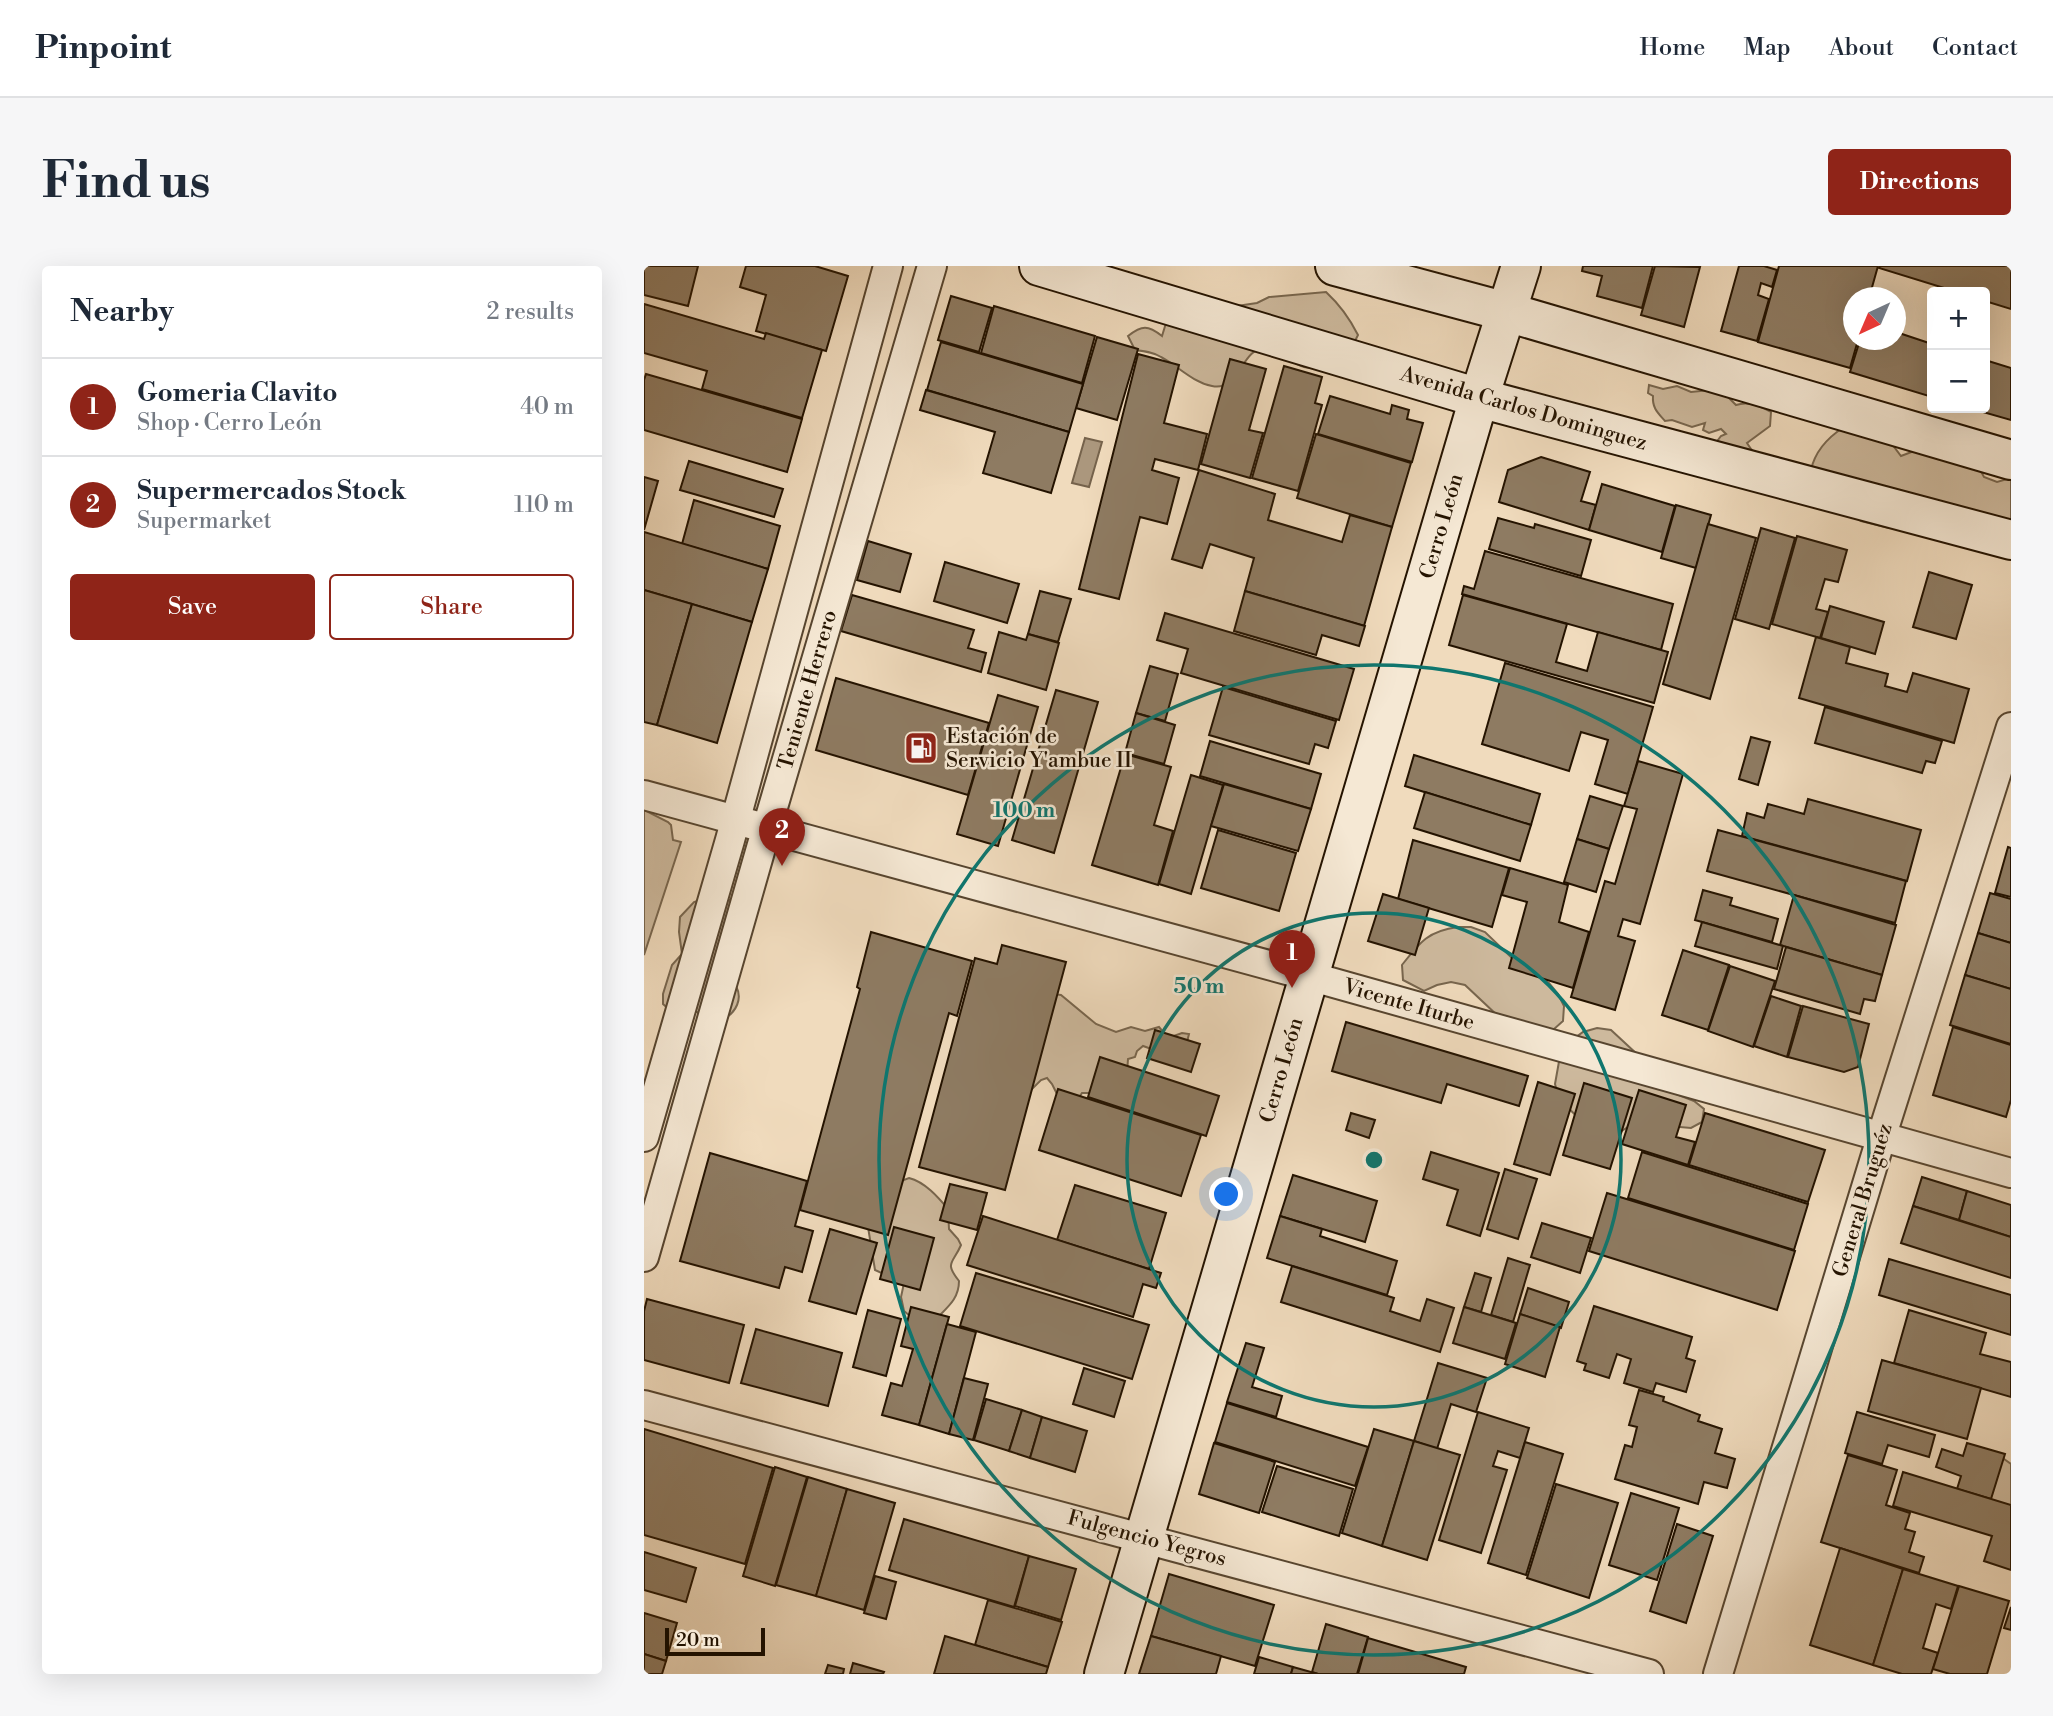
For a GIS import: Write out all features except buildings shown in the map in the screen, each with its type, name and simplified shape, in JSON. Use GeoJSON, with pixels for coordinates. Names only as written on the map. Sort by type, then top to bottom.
{"type":"FeatureCollection","features":[{"type":"Feature","properties":{"kind":"main road","name":"Avenida Carlos Dominguez"},"geometry":{"type":"LineString","coordinates":[[1039,266],[1479,398],[2011,540]]}},
{"type":"Feature","properties":{"kind":"main road"},"geometry":{"type":"LineString","coordinates":[[1335,266],[1507,312],[2011,460]]}},
{"type":"Feature","properties":{"kind":"main road","name":"Cerro León"},"geometry":{"type":"LineString","coordinates":[[1104,1674],[1479,398],[1521,266]]}},
{"type":"Feature","properties":{"kind":"street","name":"Teniente Herrero"},"geometry":{"type":"LineString","coordinates":[[644,1137],[735,821],[888,266]]}},
{"type":"Feature","properties":{"kind":"street","name":"Teniente Herrero"},"geometry":{"type":"LineString","coordinates":[[644,1257],[932,266]]}},
{"type":"Feature","properties":{"kind":"street"},"geometry":{"type":"LineString","coordinates":[[811,545],[847,555]]}},
{"type":"Feature","properties":{"kind":"street","name":"General Bruguéz"},"geometry":{"type":"LineString","coordinates":[[1718,1674],[1882,1136],[2011,727]]}},
{"type":"Feature","properties":{"kind":"street","name":"Vicente Iturbe"},"geometry":{"type":"LineString","coordinates":[[644,795],[1309,975],[2011,1173]]}},
{"type":"Feature","properties":{"kind":"street"},"geometry":{"type":"LineString","coordinates":[[653,1105],[685,1115]]}},
{"type":"Feature","properties":{"kind":"street","name":"Fulgencio Yegros"},"geometry":{"type":"LineString","coordinates":[[644,1405],[1649,1674]]}},
{"type":"Feature","properties":{"kind":"shaded area"},"geometry":{"type":"Polygon","coordinates":[[[1326,292],[1344,312],[1358,335],[1346,359],[1325,366],[1304,367],[1265,348],[1251,355],[1229,383],[1212,386],[1192,377],[1158,355],[1135,350],[1128,336],[1145,328],[1162,336],[1166,323],[1257,303],[1269,297],[1326,292]]]}},
{"type":"Feature","properties":{"kind":"shaded area"},"geometry":{"type":"Polygon","coordinates":[[[1649,385],[1663,389],[1677,386],[1691,392],[1720,389],[1736,405],[1754,405],[1771,412],[1770,426],[1747,443],[1762,460],[1712,448],[1721,436],[1726,434],[1721,429],[1709,433],[1703,430],[1705,423],[1692,427],[1672,420],[1665,421],[1655,407],[1653,396],[1648,393],[1649,385]]]}},
{"type":"Feature","properties":{"kind":"shaded area"},"geometry":{"type":"Polygon","coordinates":[[[1844,427],[1885,435],[1901,456],[1927,446],[1977,464],[1984,477],[1997,482],[2011,478],[2011,553],[1915,519],[1889,528],[1861,521],[1849,513],[1811,470],[1815,457],[1823,446],[1844,427]]]}},
{"type":"Feature","properties":{"kind":"shaded area"},"geometry":{"type":"Polygon","coordinates":[[[1085,438],[1102,442],[1089,487],[1072,483],[1085,438]]]}},
{"type":"Feature","properties":{"kind":"shaded area"},"geometry":{"type":"Polygon","coordinates":[[[644,810],[668,822],[673,840],[681,842],[644,955],[644,810]]]}},
{"type":"Feature","properties":{"kind":"shaded area"},"geometry":{"type":"Polygon","coordinates":[[[709,897],[738,901],[754,923],[736,986],[739,996],[737,1005],[724,1019],[697,1012],[672,1012],[663,1004],[663,994],[672,965],[682,954],[680,917],[694,902],[709,897]]]}},
{"type":"Feature","properties":{"kind":"shaded area"},"geometry":{"type":"Polygon","coordinates":[[[1471,927],[1485,932],[1514,960],[1549,983],[1564,1006],[1563,1021],[1553,1030],[1498,1016],[1465,985],[1451,982],[1424,991],[1403,980],[1402,965],[1420,944],[1439,931],[1471,927]]]}},
{"type":"Feature","properties":{"kind":"shaded area"},"geometry":{"type":"Polygon","coordinates":[[[1053,994],[1061,995],[1096,1024],[1116,1032],[1131,1027],[1145,1031],[1159,1027],[1168,1038],[1182,1033],[1189,1034],[1187,1042],[1157,1051],[1143,1046],[1135,1057],[1128,1059],[1127,1073],[1104,1079],[1089,1093],[1082,1093],[1078,1099],[1058,1096],[1047,1078],[1041,1080],[1026,1095],[1053,994]]]}},
{"type":"Feature","properties":{"kind":"shaded area"},"geometry":{"type":"Polygon","coordinates":[[[1597,1028],[1611,1030],[1653,1069],[1668,1091],[1694,1101],[1704,1109],[1702,1122],[1691,1128],[1634,1123],[1611,1138],[1596,1135],[1559,1099],[1555,1084],[1560,1056],[1572,1040],[1583,1032],[1597,1028]]]}},
{"type":"Feature","properties":{"kind":"shaded area"},"geometry":{"type":"Polygon","coordinates":[[[909,1178],[926,1186],[948,1209],[949,1229],[961,1245],[951,1266],[959,1281],[956,1296],[939,1316],[910,1316],[904,1311],[901,1297],[904,1283],[875,1270],[868,1227],[901,1181],[909,1178]]]}},
{"type":"Feature","properties":{"kind":"shaded area"},"geometry":{"type":"Polygon","coordinates":[[[1997,1454],[2011,1464],[2011,1536],[1996,1505],[1975,1484],[1997,1454]]]}},
{"type":"Feature","properties":{"kind":"place","name":"Estación de Servicio Y'ambue II"},"geometry":{"type":"Point","coordinates":[921,748]}},
{"type":"Feature","properties":{"kind":"place","name":"Supermercados Stock"},"geometry":{"type":"Point","coordinates":[782,866]}},
{"type":"Feature","properties":{"kind":"place","name":"Gomeria Clavito"},"geometry":{"type":"Point","coordinates":[1292,988]}}]}
